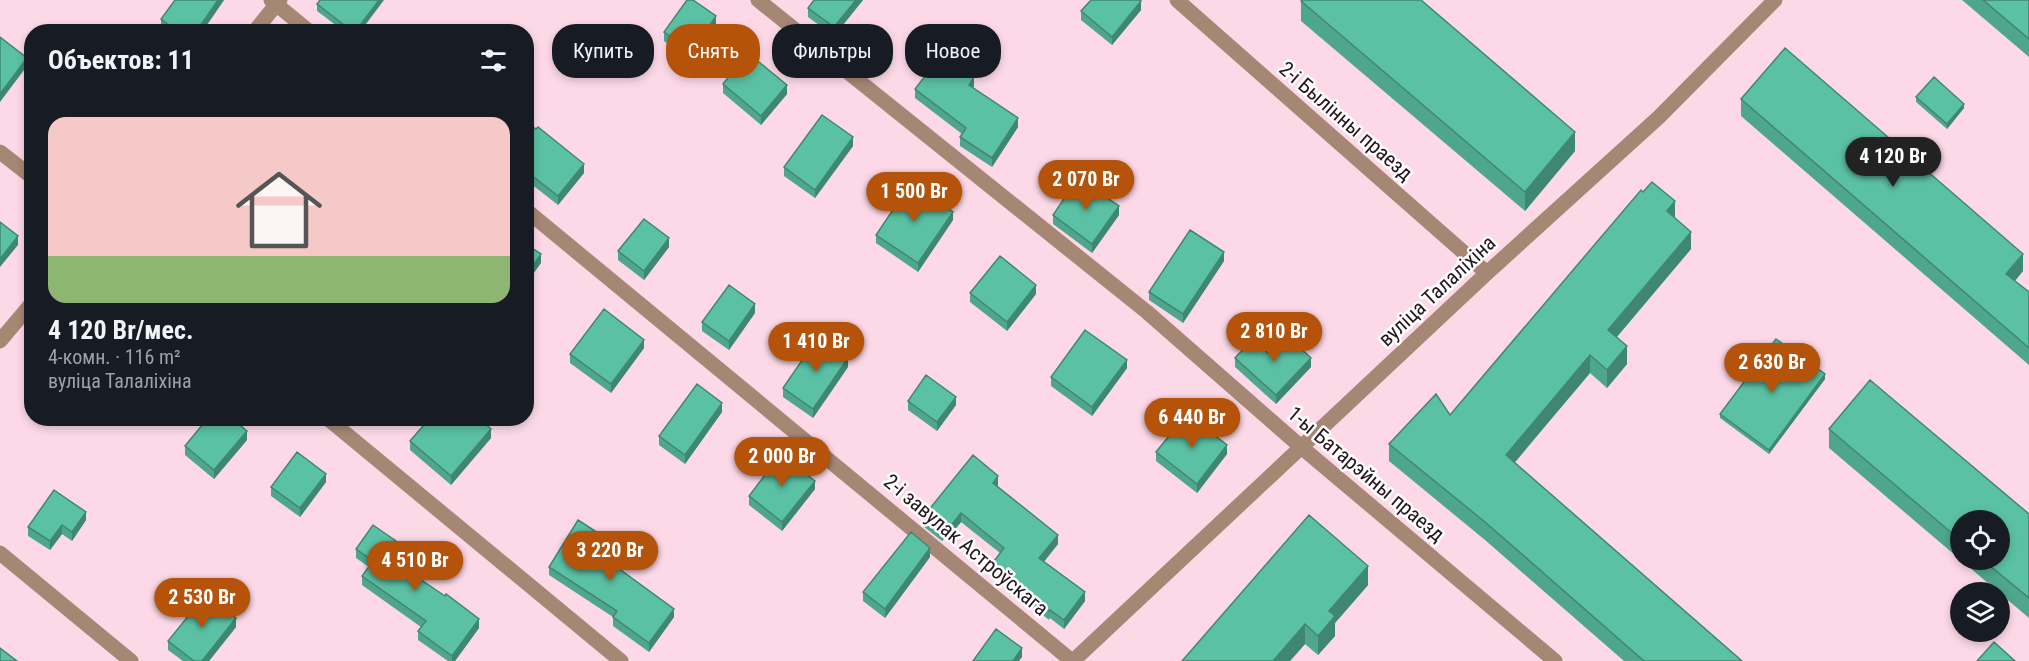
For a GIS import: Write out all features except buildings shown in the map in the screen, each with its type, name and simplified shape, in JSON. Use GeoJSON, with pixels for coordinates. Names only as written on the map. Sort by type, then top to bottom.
{"type":"FeatureCollection","features":[{"type":"Feature","properties":{"kind":"street","name":"1-ы Батарэйны праезд"},"geometry":{"type":"LineString","coordinates":[[758,0],[1147,312],[1300,446],[1555,661]]}},
{"type":"Feature","properties":{"kind":"street","name":"2-і Былінны праезд"},"geometry":{"type":"LineString","coordinates":[[1177,0],[1487,273]]}},
{"type":"Feature","properties":{"kind":"street","name":"вуліца Талаліхіна"},"geometry":{"type":"LineString","coordinates":[[1073,661],[1300,446],[1659,117],[1774,0]]}},
{"type":"Feature","properties":{"kind":"street"},"geometry":{"type":"LineString","coordinates":[[260,24],[276,1],[301,24]]}},
{"type":"Feature","properties":{"kind":"street"},"geometry":{"type":"LineString","coordinates":[[0,152],[24,171]]}},
{"type":"Feature","properties":{"kind":"street","name":"2-і завулак Астроўскага"},"geometry":{"type":"LineString","coordinates":[[534,217],[1073,661]]}},
{"type":"Feature","properties":{"kind":"street"},"geometry":{"type":"LineString","coordinates":[[0,341],[24,312]]}},
{"type":"Feature","properties":{"kind":"street"},"geometry":{"type":"LineString","coordinates":[[337,426],[621,661]]}},
{"type":"Feature","properties":{"kind":"street"},"geometry":{"type":"LineString","coordinates":[[0,553],[131,661]]}}]}
